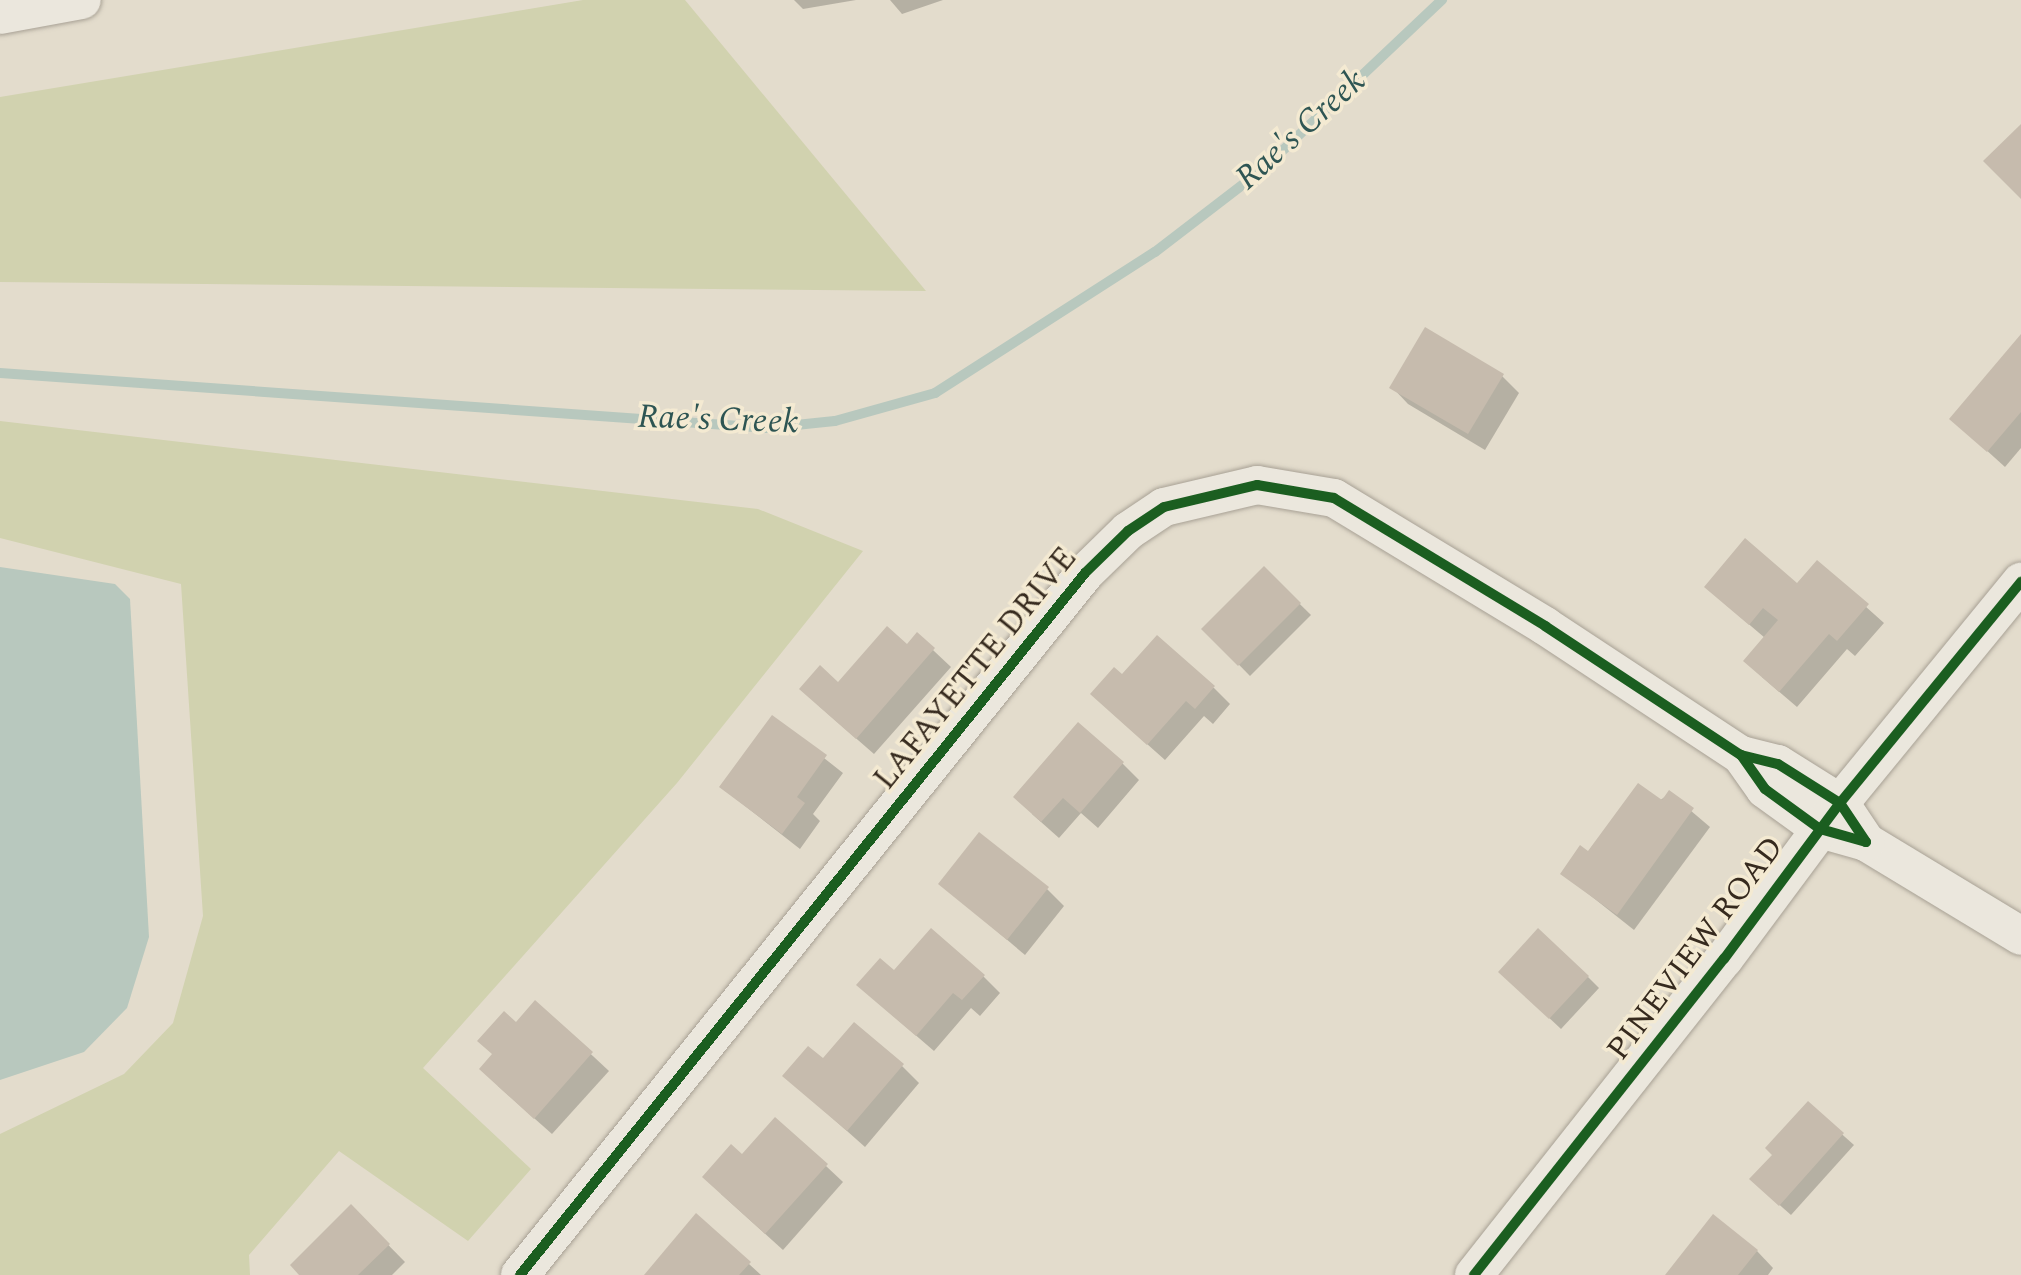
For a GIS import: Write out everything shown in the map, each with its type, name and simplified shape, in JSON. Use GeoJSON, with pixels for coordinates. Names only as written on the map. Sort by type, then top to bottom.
{"type":"FeatureCollection","features":[{"type":"Feature","properties":{"kind":"street"},"geometry":{"type":"LineString","coordinates":[[0,15],[82,0]]}},
{"type":"Feature","properties":{"kind":"street","name":"LAFAYETTE DRIVE"},"geometry":{"type":"LineString","coordinates":[[520,1275],[1085,573],[1128,531],[1164,507],[1257,485],[1334,498],[1532,618],[1741,755],[1778,764],[1830,816]]}},
{"type":"Feature","properties":{"kind":"street","name":"PINEVIEW ROAD"},"geometry":{"type":"LineString","coordinates":[[1474,1275],[1724,959],[1830,816],[2021,582]]}},
{"type":"Feature","properties":{"kind":"street"},"geometry":{"type":"LineString","coordinates":[[1830,816],[1866,842],[2021,936]]}},
{"type":"Feature","properties":{"kind":"green space"},"geometry":{"type":"Polygon","coordinates":[[[583,0],[685,0],[926,291],[0,282],[0,97],[583,0]]]}},
{"type":"Feature","properties":{"kind":"green space"},"geometry":{"type":"Polygon","coordinates":[[[0,421],[758,509],[863,551],[677,783],[423,1068],[531,1169],[468,1241],[339,1151],[249,1255],[250,1275],[0,1275],[0,1134],[124,1074],[173,1023],[203,916],[181,584],[0,538],[0,421]]]}},
{"type":"Feature","properties":{"kind":"shaded area"},"geometry":{"type":"Polygon","coordinates":[[[0,567],[115,584],[130,599],[149,937],[127,1008],[84,1052],[0,1080],[0,567]]]}},
{"type":"Feature","properties":{"kind":"building"},"geometry":{"type":"Polygon","coordinates":[[[2021,124],[2021,199],[1983,161],[2021,124]]]}},
{"type":"Feature","properties":{"kind":"building"},"geometry":{"type":"Polygon","coordinates":[[[1425,327],[1504,374],[1468,434],[1389,388],[1425,327]]]}},
{"type":"Feature","properties":{"kind":"building"},"geometry":{"type":"Polygon","coordinates":[[[2021,334],[2021,412],[1987,452],[1949,419],[2021,334]]]}},
{"type":"Feature","properties":{"kind":"building"},"geometry":{"type":"Polygon","coordinates":[[[1745,538],[1797,583],[1817,560],[1869,604],[1837,641],[1829,634],[1779,692],[1743,661],[1778,620],[1763,608],[1749,625],[1704,587],[1745,538]]]}},
{"type":"Feature","properties":{"kind":"building"},"geometry":{"type":"Polygon","coordinates":[[[1264,566],[1301,603],[1238,666],[1201,629],[1264,566]]]}},
{"type":"Feature","properties":{"kind":"building"},"geometry":{"type":"Polygon","coordinates":[[[887,626],[907,644],[917,632],[935,648],[856,739],[799,689],[820,665],[838,682],[887,626]]]}},
{"type":"Feature","properties":{"kind":"building"},"geometry":{"type":"Polygon","coordinates":[[[1157,635],[1215,686],[1195,709],[1186,701],[1147,745],[1090,694],[1114,667],[1122,674],[1157,635]]]}},
{"type":"Feature","properties":{"kind":"building"},"geometry":{"type":"Polygon","coordinates":[[[772,715],[827,755],[797,797],[805,803],[782,834],[719,787],[772,715]]]}},
{"type":"Feature","properties":{"kind":"building"},"geometry":{"type":"Polygon","coordinates":[[[1078,722],[1124,762],[1080,813],[1063,798],[1041,822],[1013,797],[1078,722]]]}},
{"type":"Feature","properties":{"kind":"building"},"geometry":{"type":"Polygon","coordinates":[[[1638,783],[1662,800],[1669,790],[1694,808],[1617,915],[1560,874],[1580,845],[1588,851],[1638,783]]]}},
{"type":"Feature","properties":{"kind":"building"},"geometry":{"type":"Polygon","coordinates":[[[979,832],[1049,887],[1007,940],[938,884],[979,832]]]}},
{"type":"Feature","properties":{"kind":"building"},"geometry":{"type":"Polygon","coordinates":[[[931,928],[985,975],[962,1000],[953,993],[916,1036],[856,985],[880,958],[894,970],[931,928]]]}},
{"type":"Feature","properties":{"kind":"building"},"geometry":{"type":"Polygon","coordinates":[[[1538,928],[1589,976],[1549,1019],[1498,972],[1538,928]]]}},
{"type":"Feature","properties":{"kind":"building"},"geometry":{"type":"Polygon","coordinates":[[[535,1000],[593,1052],[534,1119],[479,1069],[492,1054],[477,1041],[504,1011],[516,1022],[535,1000]]]}},
{"type":"Feature","properties":{"kind":"building"},"geometry":{"type":"Polygon","coordinates":[[[854,1022],[904,1064],[847,1131],[782,1076],[808,1046],[823,1058],[854,1022]]]}},
{"type":"Feature","properties":{"kind":"building"},"geometry":{"type":"Polygon","coordinates":[[[1808,1101],[1844,1133],[1779,1206],[1749,1179],[1772,1155],[1765,1148],[1808,1101]]]}},
{"type":"Feature","properties":{"kind":"building"},"geometry":{"type":"Polygon","coordinates":[[[775,1117],[828,1164],[765,1234],[702,1177],[731,1144],[742,1154],[775,1117]]]}},
{"type":"Feature","properties":{"kind":"building"},"geometry":{"type":"Polygon","coordinates":[[[351,1204],[390,1244],[358,1275],[299,1275],[290,1265],[351,1204]]]}},
{"type":"Feature","properties":{"kind":"building"},"geometry":{"type":"Polygon","coordinates":[[[696,1213],[751,1262],[739,1275],[644,1275],[696,1213]]]}},
{"type":"Feature","properties":{"kind":"building"},"geometry":{"type":"Polygon","coordinates":[[[1713,1214],[1758,1250],[1738,1275],[1665,1275],[1713,1214]]]}},
{"type":"Feature","properties":{"kind":"waterway","name":"Rae's Creek"},"geometry":{"type":"LineString","coordinates":[[0,373],[767,428],[835,421],[935,393],[1155,252],[1262,170],[1442,0]]}},
{"type":"Feature","properties":{"kind":"cycle path"},"geometry":{"type":"LineString","coordinates":[[520,1275],[1085,573],[1128,531],[1164,507],[1257,485],[1334,498],[1545,626],[1741,755],[1778,764],[1840,803],[1866,842],[1820,829],[1765,789],[1741,755]]}},
{"type":"Feature","properties":{"kind":"cycle path"},"geometry":{"type":"LineString","coordinates":[[1474,1275],[1724,959],[1840,803],[2021,582]]}}]}
